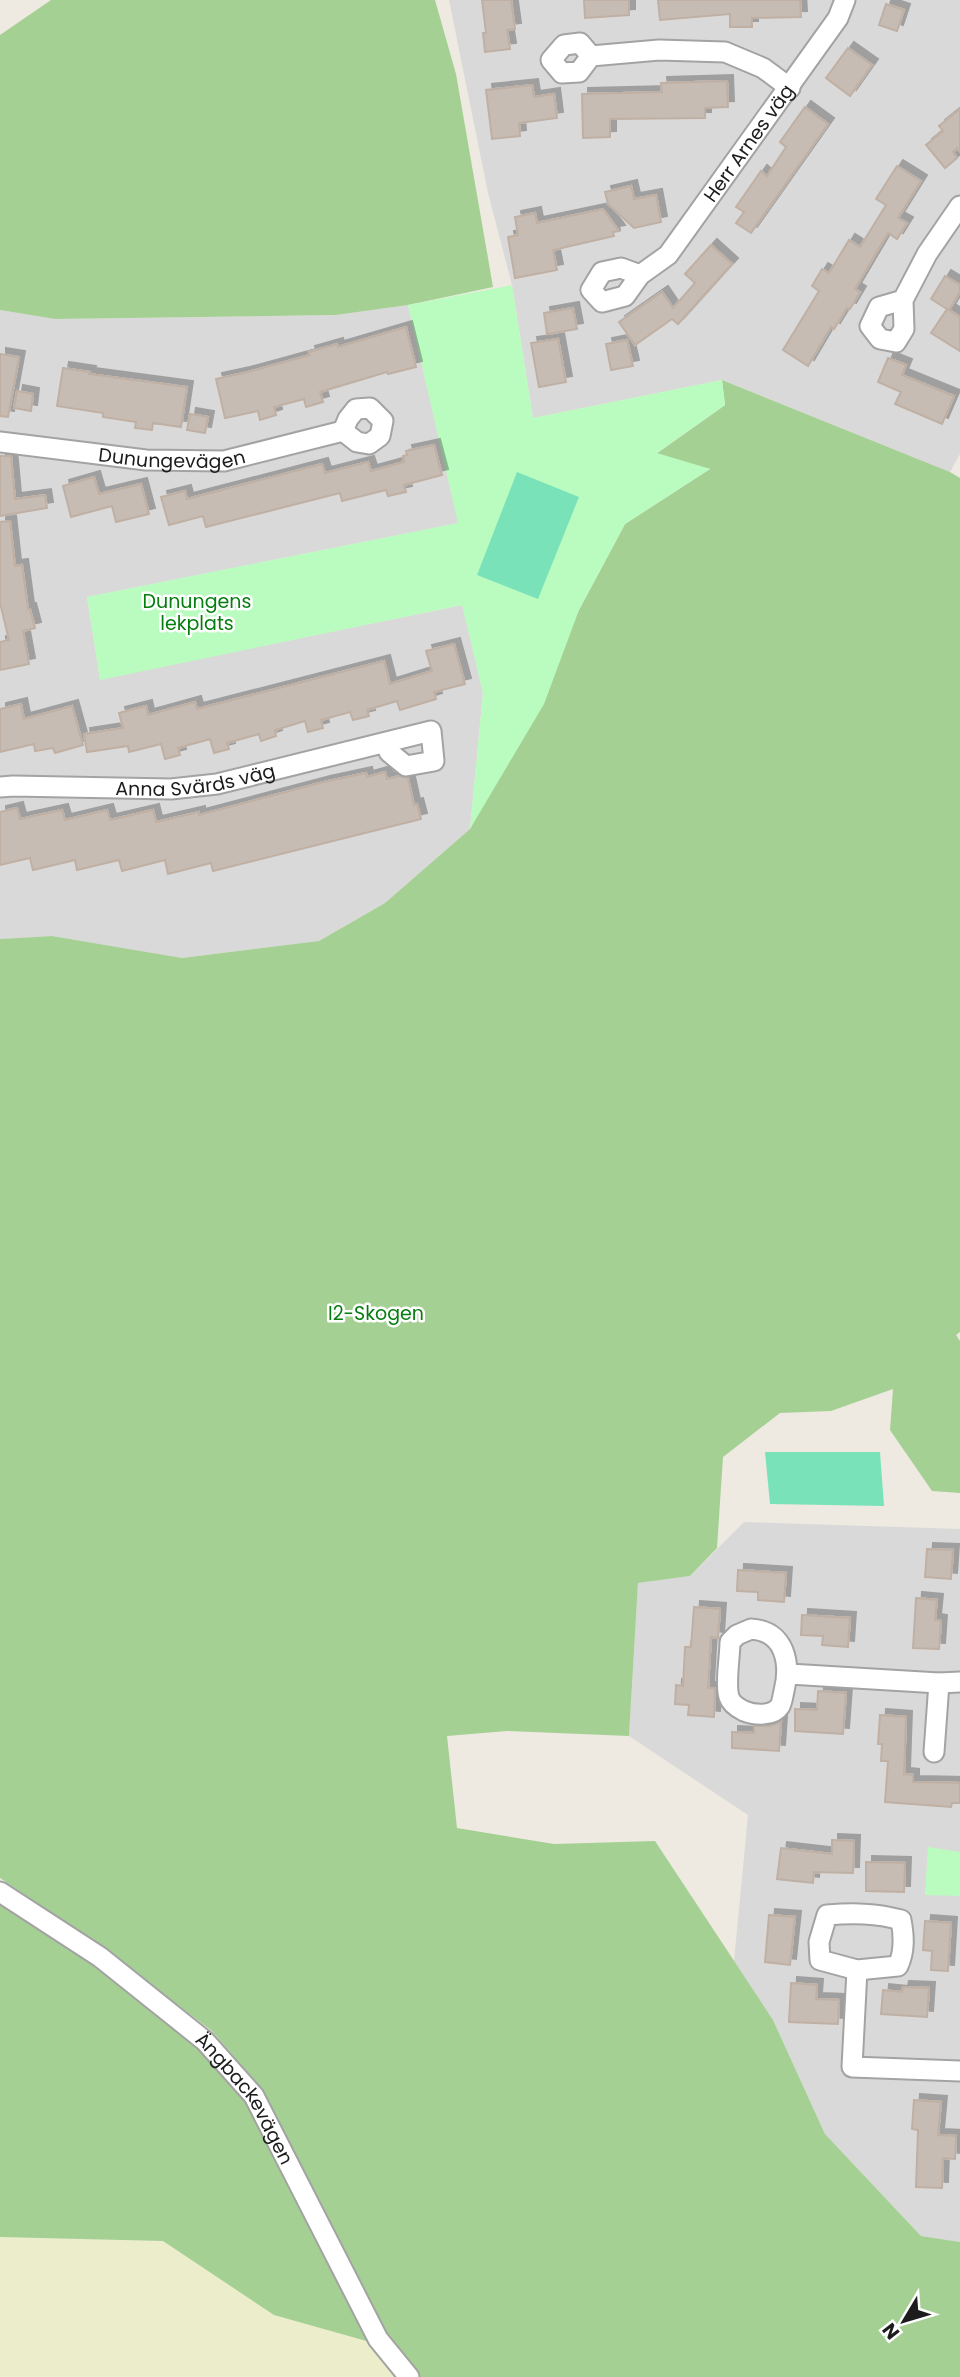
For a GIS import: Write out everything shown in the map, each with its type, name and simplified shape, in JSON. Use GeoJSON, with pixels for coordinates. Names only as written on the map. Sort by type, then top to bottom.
{"type":"FeatureCollection","features":[{"type":"Feature","properties":{"kind":"street","name":"Herr Arnes väg"},"geometry":{"type":"LineString","coordinates":[[640,275],[668,255],[790,88],[838,18],[845,0]]}},
{"type":"Feature","properties":{"kind":"street"},"geometry":{"type":"LineString","coordinates":[[591,56],[659,50],[725,52],[763,68],[790,88]]}},
{"type":"Feature","properties":{"kind":"street"},"geometry":{"type":"LineString","coordinates":[[902,300],[927,254],[960,206]]}},
{"type":"Feature","properties":{"kind":"street","name":"Dunungevägen"},"geometry":{"type":"LineString","coordinates":[[0,442],[146,460],[224,461],[343,430]]}},
{"type":"Feature","properties":{"kind":"street","name":"Anna Svärds väg"},"geometry":{"type":"LineString","coordinates":[[0,787],[171,789],[217,785],[387,743]]}},
{"type":"Feature","properties":{"kind":"street"},"geometry":{"type":"LineString","coordinates":[[789,1674],[939,1684],[960,1682]]}},
{"type":"Feature","properties":{"kind":"street"},"geometry":{"type":"LineString","coordinates":[[934,1752],[939,1684]]}},
{"type":"Feature","properties":{"kind":"street","name":"Ängbackevägen"},"geometry":{"type":"LineString","coordinates":[[0,1892],[100,1957],[205,2041],[254,2096],[378,2339],[409,2377]]}},
{"type":"Feature","properties":{"kind":"street"},"geometry":{"type":"LineString","coordinates":[[859,1913],[901,1920],[904,1934],[903,1956],[898,1966],[857,1970],[820,1961],[819,1942],[827,1915],[859,1913]]}},
{"type":"Feature","properties":{"kind":"street"},"geometry":{"type":"LineString","coordinates":[[857,1970],[852,2067],[960,2071]]}},
{"type":"Feature","properties":{"kind":"shaded area"},"geometry":{"type":"Polygon","coordinates":[[[449,0],[960,0],[960,454],[950,472],[722,380],[533,418],[512,285],[488,193],[449,0]]]}},
{"type":"Feature","properties":{"kind":"shaded area"},"geometry":{"type":"Polygon","coordinates":[[[408,305],[459,523],[87,597],[100,679],[463,605],[483,693],[470,829],[385,903],[319,941],[181,958],[52,936],[0,939],[0,310],[55,319],[336,315],[408,305]]]}},
{"type":"Feature","properties":{"kind":"shaded area"},"geometry":{"type":"Polygon","coordinates":[[[744,1522],[960,1529],[960,2242],[921,2236],[825,2134],[773,2020],[734,1961],[748,1815],[629,1736],[638,1583],[690,1576],[744,1522]]]}},
{"type":"Feature","properties":{"kind":"green space"},"geometry":{"type":"Polygon","coordinates":[[[51,0],[435,0],[456,74],[493,287],[408,305],[336,315],[55,319],[0,310],[0,35],[51,0]]]}},
{"type":"Feature","properties":{"kind":"green space","name":"Dunungens lekplats"},"geometry":{"type":"Polygon","coordinates":[[[512,285],[533,418],[722,380],[725,405],[657,453],[710,469],[625,524],[579,610],[544,704],[470,829],[483,693],[462,605],[100,680],[87,597],[458,523],[408,305],[512,285]]]}},
{"type":"Feature","properties":{"kind":"green space","name":"I2-Skogen"},"geometry":{"type":"Polygon","coordinates":[[[722,380],[960,478],[960,1332],[956,1335],[960,1341],[960,1493],[932,1491],[890,1430],[893,1389],[831,1411],[780,1413],[723,1457],[717,1548],[690,1576],[638,1583],[629,1736],[507,1731],[447,1736],[457,1828],[554,1844],[655,1841],[773,2020],[825,2134],[921,2236],[960,2242],[960,2377],[419,2377],[385,2337],[258,2084],[212,2031],[96,1943],[0,1878],[0,939],[52,936],[182,958],[319,941],[385,903],[470,829],[625,524],[710,469],[656,454],[725,405],[722,380]]]}},
{"type":"Feature","properties":{"kind":"green space"},"geometry":{"type":"Polygon","coordinates":[[[517,472],[579,497],[538,599],[477,575],[517,472]]]}},
{"type":"Feature","properties":{"kind":"green space"},"geometry":{"type":"Polygon","coordinates":[[[765,1452],[880,1452],[884,1506],[770,1504],[765,1452]]]}},
{"type":"Feature","properties":{"kind":"green space"},"geometry":{"type":"Polygon","coordinates":[[[928,1847],[960,1852],[960,1896],[925,1895],[928,1847]]]}},
{"type":"Feature","properties":{"kind":"green space"},"geometry":{"type":"Polygon","coordinates":[[[0,1900],[82,1952],[192,2041],[247,2105],[370,2342],[274,2315],[163,2241],[0,2237],[0,1900]]]}},
{"type":"Feature","properties":{"kind":"green space"},"geometry":{"type":"Polygon","coordinates":[[[0,2237],[163,2241],[274,2315],[370,2342],[398,2377],[0,2377],[0,2237]]]}},
{"type":"Feature","properties":{"kind":"building"},"geometry":{"type":"Polygon","coordinates":[[[482,0],[511,0],[515,29],[507,30],[510,49],[485,52],[482,0]]]}},
{"type":"Feature","properties":{"kind":"building"},"geometry":{"type":"Polygon","coordinates":[[[584,0],[629,0],[629,15],[585,18],[584,0]]]}},
{"type":"Feature","properties":{"kind":"building"},"geometry":{"type":"Polygon","coordinates":[[[658,0],[800,0],[801,17],[752,18],[752,27],[730,27],[730,14],[660,20],[658,0]]]}},
{"type":"Feature","properties":{"kind":"building"},"geometry":{"type":"Polygon","coordinates":[[[886,4],[904,10],[897,31],[879,25],[886,4]]]}},
{"type":"Feature","properties":{"kind":"building"},"geometry":{"type":"Polygon","coordinates":[[[848,48],[872,65],[850,96],[826,78],[848,48]]]}},
{"type":"Feature","properties":{"kind":"building"},"geometry":{"type":"Polygon","coordinates":[[[727,81],[728,107],[705,108],[705,118],[610,119],[610,137],[583,138],[582,94],[662,92],[661,83],[727,81]]]}},
{"type":"Feature","properties":{"kind":"building"},"geometry":{"type":"Polygon","coordinates":[[[532,85],[534,97],[554,94],[557,118],[519,123],[520,136],[492,139],[486,90],[532,85]]]}},
{"type":"Feature","properties":{"kind":"building"},"geometry":{"type":"Polygon","coordinates":[[[805,107],[828,124],[751,233],[736,223],[744,212],[736,207],[761,171],[767,176],[786,147],[780,142],[805,107]]]}},
{"type":"Feature","properties":{"kind":"building"},"geometry":{"type":"Polygon","coordinates":[[[960,109],[960,151],[957,148],[953,152],[957,158],[945,168],[926,145],[943,131],[939,126],[960,109]]]}},
{"type":"Feature","properties":{"kind":"building"},"geometry":{"type":"Polygon","coordinates":[[[897,166],[921,181],[898,218],[907,223],[897,239],[888,233],[855,289],[860,292],[850,309],[847,308],[834,329],[831,327],[808,366],[783,350],[819,291],[812,286],[822,269],[829,273],[849,240],[860,247],[886,205],[876,199],[897,166]]]}},
{"type":"Feature","properties":{"kind":"building"},"geometry":{"type":"Polygon","coordinates":[[[631,186],[634,199],[656,195],[661,222],[634,228],[608,204],[605,192],[631,186]]]}},
{"type":"Feature","properties":{"kind":"building"},"geometry":{"type":"Polygon","coordinates":[[[603,209],[619,231],[613,232],[614,236],[553,250],[557,270],[515,278],[508,237],[518,235],[515,217],[535,213],[537,223],[603,209]]]}},
{"type":"Feature","properties":{"kind":"building"},"geometry":{"type":"Polygon","coordinates":[[[711,245],[732,264],[678,324],[672,319],[635,345],[619,322],[662,292],[673,308],[695,283],[685,274],[711,245]]]}},
{"type":"Feature","properties":{"kind":"building"},"geometry":{"type":"Polygon","coordinates":[[[945,276],[960,285],[960,292],[949,310],[960,317],[960,351],[931,333],[947,309],[931,299],[945,276]]]}},
{"type":"Feature","properties":{"kind":"building"},"geometry":{"type":"Polygon","coordinates":[[[573,308],[577,329],[547,334],[544,313],[573,308]]]}},
{"type":"Feature","properties":{"kind":"building"},"geometry":{"type":"Polygon","coordinates":[[[406,327],[416,367],[388,374],[387,372],[320,392],[323,402],[306,407],[304,399],[274,407],[276,415],[260,420],[258,411],[225,418],[216,379],[406,327]]]}},
{"type":"Feature","properties":{"kind":"building"},"geometry":{"type":"Polygon","coordinates":[[[558,339],[566,382],[539,387],[531,343],[558,339]]]}},
{"type":"Feature","properties":{"kind":"building"},"geometry":{"type":"Polygon","coordinates":[[[627,340],[633,366],[611,370],[606,344],[627,340]]]}},
{"type":"Feature","properties":{"kind":"building"},"geometry":{"type":"Polygon","coordinates":[[[0,354],[19,357],[8,417],[0,416],[0,354]]]}},
{"type":"Feature","properties":{"kind":"building"},"geometry":{"type":"Polygon","coordinates":[[[888,358],[906,365],[902,375],[954,396],[942,424],[895,404],[901,392],[878,382],[888,358]]]}},
{"type":"Feature","properties":{"kind":"building"},"geometry":{"type":"Polygon","coordinates":[[[63,368],[187,387],[181,427],[153,423],[152,430],[135,428],[136,422],[103,417],[103,413],[57,406],[63,368]]]}},
{"type":"Feature","properties":{"kind":"building"},"geometry":{"type":"Polygon","coordinates":[[[17,391],[33,394],[31,411],[14,408],[17,391]]]}},
{"type":"Feature","properties":{"kind":"building"},"geometry":{"type":"Polygon","coordinates":[[[190,414],[208,417],[205,433],[187,430],[190,414]]]}},
{"type":"Feature","properties":{"kind":"building"},"geometry":{"type":"Polygon","coordinates":[[[434,445],[442,475],[404,485],[406,492],[388,496],[386,490],[342,501],[340,493],[206,527],[203,516],[169,525],[161,497],[185,491],[187,499],[322,464],[325,473],[368,462],[371,471],[404,462],[406,451],[434,445]]]}},
{"type":"Feature","properties":{"kind":"building"},"geometry":{"type":"Polygon","coordinates":[[[0,456],[11,456],[15,499],[45,495],[47,508],[0,516],[0,456]]]}},
{"type":"Feature","properties":{"kind":"building"},"geometry":{"type":"Polygon","coordinates":[[[94,477],[99,494],[141,484],[149,514],[116,522],[112,506],[71,517],[63,486],[94,477]]]}},
{"type":"Feature","properties":{"kind":"building"},"geometry":{"type":"Polygon","coordinates":[[[10,521],[15,566],[22,565],[28,609],[35,628],[23,631],[29,664],[0,670],[0,642],[9,640],[0,603],[0,522],[10,521]]]}},
{"type":"Feature","properties":{"kind":"building"},"geometry":{"type":"Polygon","coordinates":[[[454,644],[465,684],[434,692],[436,699],[400,710],[397,701],[367,710],[369,716],[353,720],[350,712],[321,720],[323,728],[308,732],[305,721],[275,730],[276,736],[261,741],[259,734],[227,743],[229,749],[214,753],[210,739],[178,748],[180,755],[165,759],[161,744],[129,752],[128,746],[87,752],[84,734],[123,728],[119,713],[146,706],[148,715],[195,702],[197,709],[384,661],[390,684],[432,671],[426,651],[454,644]]]}},
{"type":"Feature","properties":{"kind":"building"},"geometry":{"type":"Polygon","coordinates":[[[21,704],[24,719],[72,706],[83,745],[55,753],[53,748],[35,751],[34,744],[0,752],[0,709],[21,704]]]}},
{"type":"Feature","properties":{"kind":"building"},"geometry":{"type":"Polygon","coordinates":[[[385,772],[387,779],[399,776],[408,778],[414,805],[417,804],[421,819],[213,871],[211,863],[168,874],[165,860],[122,871],[119,860],[77,870],[75,860],[33,870],[30,858],[0,865],[0,812],[17,808],[20,819],[62,810],[65,820],[107,810],[110,820],[153,810],[156,822],[199,812],[199,815],[324,782],[385,772]]]}},
{"type":"Feature","properties":{"kind":"building"},"geometry":{"type":"Polygon","coordinates":[[[927,1549],[953,1550],[951,1579],[925,1577],[927,1549]]]}},
{"type":"Feature","properties":{"kind":"building"},"geometry":{"type":"Polygon","coordinates":[[[738,1570],[786,1573],[784,1602],[758,1600],[758,1592],[737,1591],[738,1570]]]}},
{"type":"Feature","properties":{"kind":"building"},"geometry":{"type":"Polygon","coordinates":[[[916,1598],[937,1600],[935,1620],[941,1621],[939,1649],[913,1648],[916,1598]]]}},
{"type":"Feature","properties":{"kind":"building"},"geometry":{"type":"Polygon","coordinates":[[[694,1607],[720,1609],[718,1638],[711,1637],[708,1688],[715,1688],[714,1717],[688,1715],[689,1705],[675,1704],[676,1685],[683,1686],[685,1647],[691,1647],[694,1607]]]}},
{"type":"Feature","properties":{"kind":"building"},"geometry":{"type":"Polygon","coordinates":[[[802,1615],[850,1618],[848,1647],[822,1645],[823,1636],[801,1635],[802,1615]]]}},
{"type":"Feature","properties":{"kind":"building"},"geometry":{"type":"Polygon","coordinates":[[[818,1691],[846,1693],[843,1734],[795,1731],[795,1709],[817,1710],[818,1691]]]}},
{"type":"Feature","properties":{"kind":"building"},"geometry":{"type":"Polygon","coordinates":[[[880,1715],[906,1717],[904,1774],[913,1775],[913,1782],[960,1783],[960,1803],[952,1803],[951,1807],[885,1802],[888,1761],[881,1761],[882,1744],[878,1744],[880,1715]]]}},
{"type":"Feature","properties":{"kind":"building"},"geometry":{"type":"Polygon","coordinates":[[[781,1722],[779,1751],[732,1748],[732,1732],[754,1733],[754,1726],[770,1726],[781,1722]]]}},
{"type":"Feature","properties":{"kind":"building"},"geometry":{"type":"Polygon","coordinates":[[[832,1840],[854,1841],[853,1873],[814,1872],[813,1883],[777,1879],[781,1848],[832,1854],[832,1840]]]}},
{"type":"Feature","properties":{"kind":"building"},"geometry":{"type":"Polygon","coordinates":[[[866,1862],[905,1863],[904,1892],[866,1891],[866,1862]]]}},
{"type":"Feature","properties":{"kind":"building"},"geometry":{"type":"Polygon","coordinates":[[[769,1915],[795,1917],[790,1965],[765,1962],[769,1915]]]}},
{"type":"Feature","properties":{"kind":"building"},"geometry":{"type":"Polygon","coordinates":[[[925,1921],[951,1923],[948,1971],[931,1970],[932,1951],[923,1950],[925,1921]]]}},
{"type":"Feature","properties":{"kind":"building"},"geometry":{"type":"Polygon","coordinates":[[[791,1983],[817,1985],[816,1999],[839,2000],[838,2024],[789,2022],[791,1983]]]}},
{"type":"Feature","properties":{"kind":"building"},"geometry":{"type":"Polygon","coordinates":[[[903,1987],[929,1988],[927,2017],[881,2014],[883,1990],[902,1992],[903,1987]]]}},
{"type":"Feature","properties":{"kind":"building"},"geometry":{"type":"Polygon","coordinates":[[[914,2100],[941,2102],[938,2135],[956,2136],[955,2159],[943,2158],[942,2188],[916,2187],[918,2130],[912,2129],[914,2100]]]}}]}
